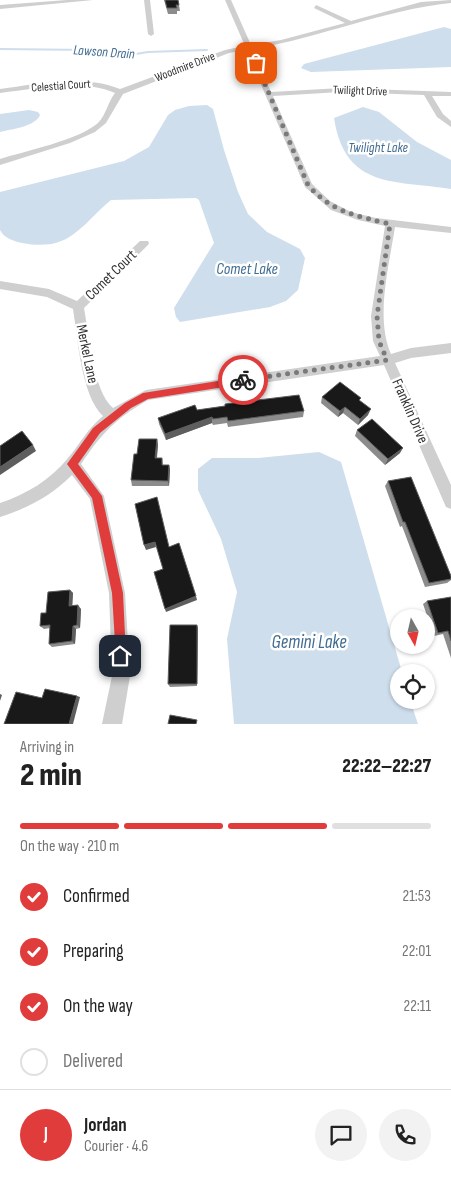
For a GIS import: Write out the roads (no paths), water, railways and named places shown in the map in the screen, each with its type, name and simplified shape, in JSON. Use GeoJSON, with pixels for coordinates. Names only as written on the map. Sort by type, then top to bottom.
{"type":"FeatureCollection","features":[{"type":"Feature","properties":{"kind":"street"},"geometry":{"type":"LineString","coordinates":[[0,6],[90,0]]}},
{"type":"Feature","properties":{"kind":"street"},"geometry":{"type":"LineString","coordinates":[[147,0],[151,34]]}},
{"type":"Feature","properties":{"kind":"street"},"geometry":{"type":"LineString","coordinates":[[228,0],[308,185],[319,197],[334,208],[390,224],[451,230]]}},
{"type":"Feature","properties":{"kind":"street","name":"Woodmire Drive"},"geometry":{"type":"LineString","coordinates":[[120,92],[218,54],[281,42],[433,1],[451,1]]}},
{"type":"Feature","properties":{"kind":"street"},"geometry":{"type":"LineString","coordinates":[[316,7],[350,23]]}},
{"type":"Feature","properties":{"kind":"street","name":"Celestial Court"},"geometry":{"type":"LineString","coordinates":[[0,91],[89,83],[106,85],[120,92]]}},
{"type":"Feature","properties":{"kind":"street","name":"Twilight Drive"},"geometry":{"type":"LineString","coordinates":[[269,94],[334,90],[451,94]]}},
{"type":"Feature","properties":{"kind":"street"},"geometry":{"type":"LineString","coordinates":[[0,162],[91,131],[102,123],[110,104],[120,92]]}},
{"type":"Feature","properties":{"kind":"street"},"geometry":{"type":"LineString","coordinates":[[428,94],[440,115],[451,125]]}},
{"type":"Feature","properties":{"kind":"street","name":"Franklin Drive"},"geometry":{"type":"LineString","coordinates":[[390,224],[377,316],[379,341],[451,502]]}},
{"type":"Feature","properties":{"kind":"street","name":"Comet Court"},"geometry":{"type":"LineString","coordinates":[[78,307],[144,243]]}},
{"type":"Feature","properties":{"kind":"street","name":"Merkel Lane"},"geometry":{"type":"LineString","coordinates":[[0,286],[49,292],[78,307],[91,378],[100,404],[113,417]]}},
{"type":"Feature","properties":{"kind":"street"},"geometry":{"type":"LineString","coordinates":[[0,510],[17,506],[39,494],[72,464],[96,431],[146,395],[387,360],[412,353],[451,348]]}},
{"type":"Feature","properties":{"kind":"street"},"geometry":{"type":"LineString","coordinates":[[72,464],[97,496],[117,593],[120,676],[112,724]]}},
{"type":"Feature","properties":{"kind":"water"},"geometry":{"type":"Polygon","coordinates":[[[444,27],[451,29],[451,67],[311,72],[301,68],[304,64],[444,27]]]}},
{"type":"Feature","properties":{"kind":"water","name":"Comet Lake"},"geometry":{"type":"Polygon","coordinates":[[[207,105],[213,109],[238,192],[248,214],[267,232],[300,249],[305,258],[298,290],[286,301],[270,307],[180,322],[176,317],[174,308],[214,243],[199,200],[196,198],[111,200],[73,235],[52,244],[38,245],[19,242],[6,237],[0,230],[0,192],[124,161],[149,147],[168,115],[175,110],[189,106],[207,105]]]}},
{"type":"Feature","properties":{"kind":"water","name":"Twilight Lake"},"geometry":{"type":"Polygon","coordinates":[[[363,107],[379,112],[417,142],[451,160],[451,189],[393,182],[361,170],[349,158],[340,141],[334,118],[363,107]]]}},
{"type":"Feature","properties":{"kind":"water"},"geometry":{"type":"Polygon","coordinates":[[[29,110],[38,112],[40,115],[28,125],[0,132],[0,114],[29,110]]]}},
{"type":"Feature","properties":{"kind":"water","name":"Gemini Lake"},"geometry":{"type":"Polygon","coordinates":[[[319,452],[341,462],[390,631],[390,654],[397,654],[400,664],[390,664],[390,709],[413,709],[418,724],[234,724],[227,639],[237,592],[221,539],[198,490],[198,469],[212,458],[258,458],[319,452]]]}},
{"type":"Feature","properties":{"kind":"waterway","name":"Lawson Drain"},"geometry":{"type":"LineString","coordinates":[[0,49],[90,50],[117,53],[123,56],[148,52],[207,50]]}}]}
